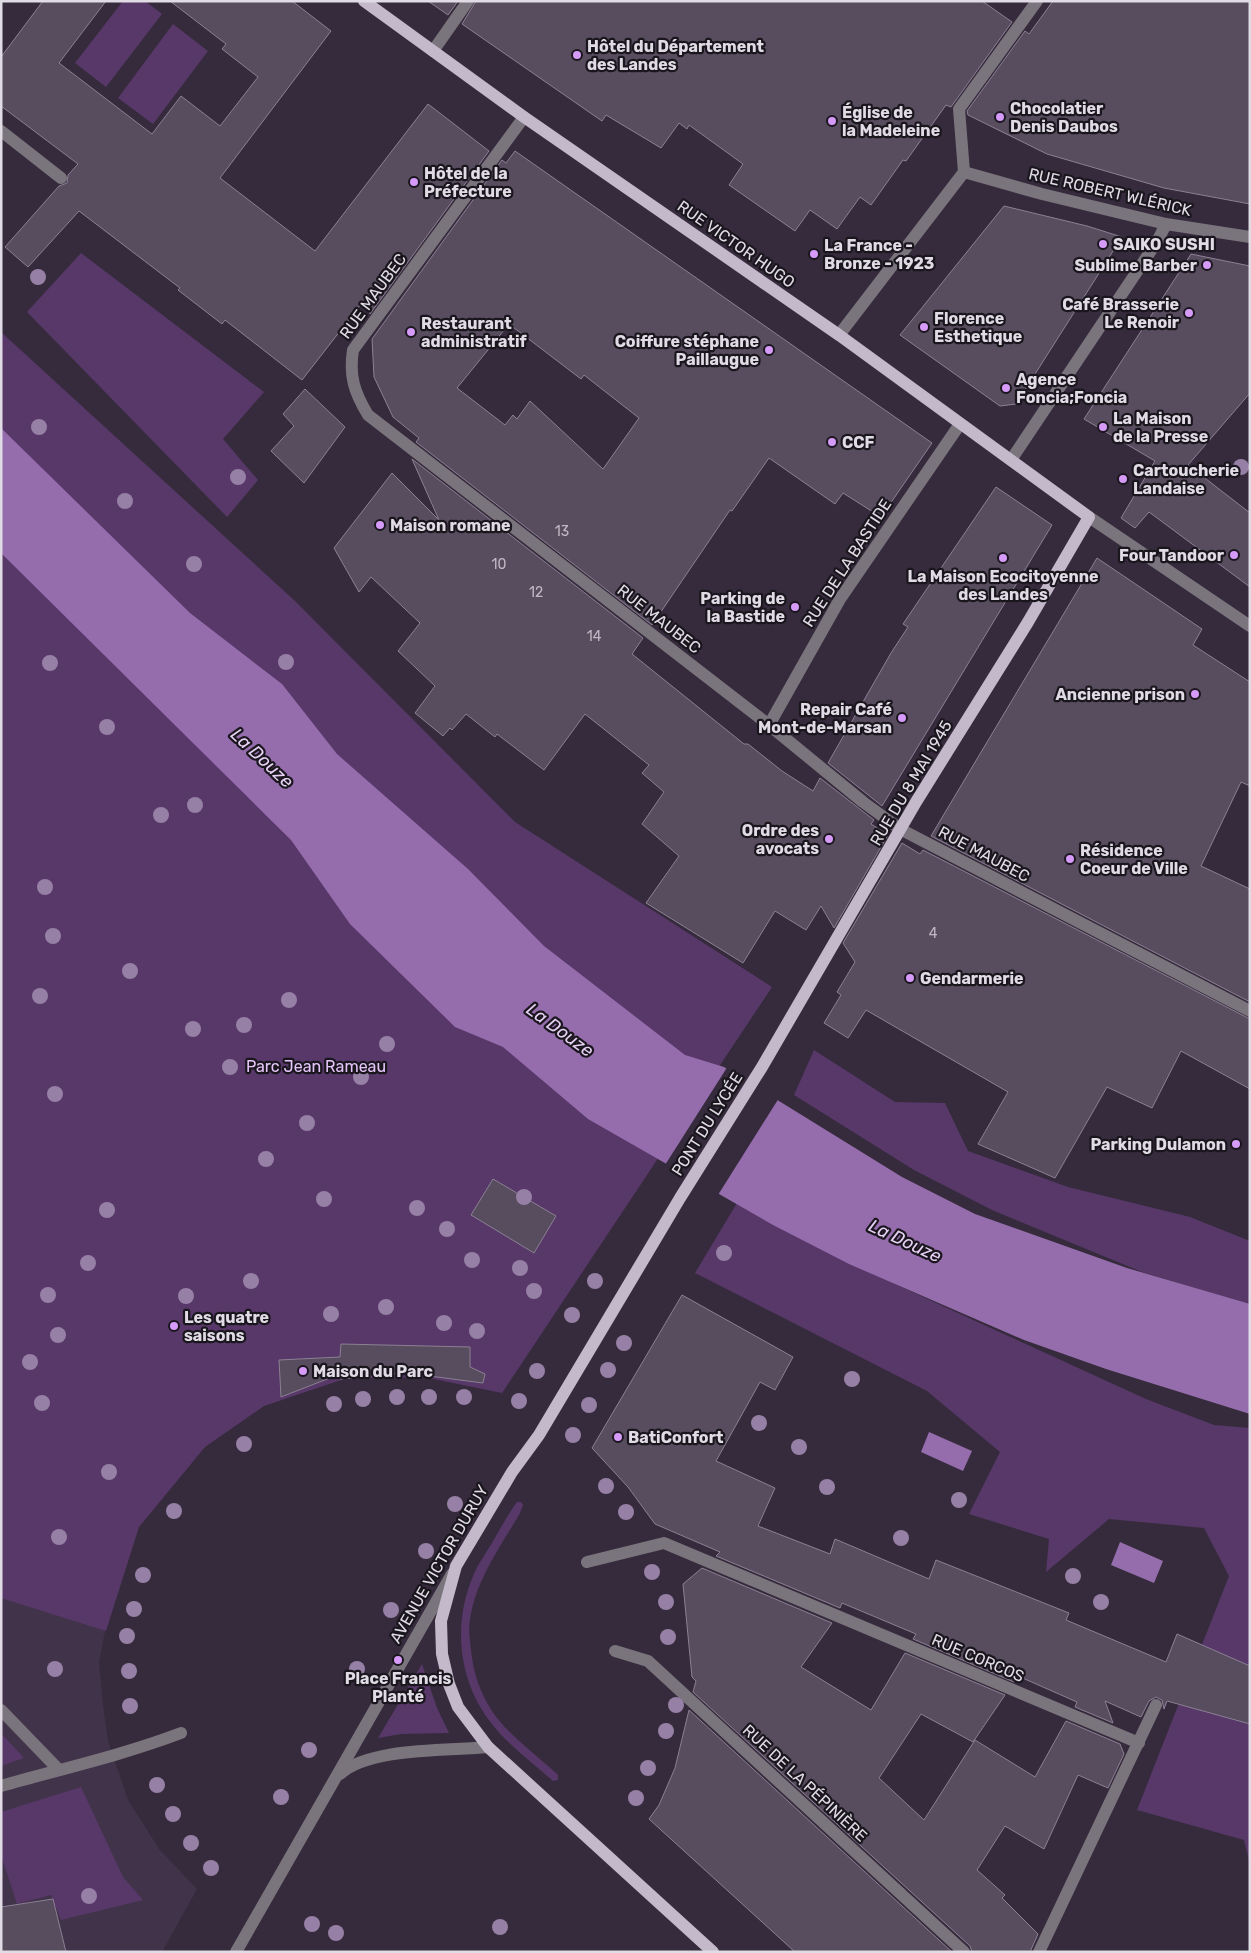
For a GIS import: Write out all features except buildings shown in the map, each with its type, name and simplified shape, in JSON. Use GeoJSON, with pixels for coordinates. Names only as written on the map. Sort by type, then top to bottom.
{"type":"FeatureCollection","features":[{"type":"Feature","properties":{"kind":"main road","name":"RUE VICTOR HUGO"},"geometry":{"type":"LineString","coordinates":[[364,1],[524,117],[839,335],[1089,517]]}},
{"type":"Feature","properties":{"kind":"main road","name":"RUE DU 8 MAI 1945"},"geometry":{"type":"LineString","coordinates":[[762,1067],[900,829],[1028,622],[1089,517]]}},
{"type":"Feature","properties":{"kind":"main road","name":"PONT DU LYCÉE"},"geometry":{"type":"LineString","coordinates":[[680,1198],[762,1067]]}},
{"type":"Feature","properties":{"kind":"main road","name":"AVENUE VICTOR DURUY"},"geometry":{"type":"LineString","coordinates":[[456,1566],[512,1472],[538,1435],[680,1198]]}},
{"type":"Feature","properties":{"kind":"main road"},"geometry":{"type":"LineString","coordinates":[[456,1566],[441,1621],[442,1654],[449,1684],[458,1707],[488,1747],[713,1952]]}},
{"type":"Feature","properties":{"kind":"street"},"geometry":{"type":"LineString","coordinates":[[433,51],[468,1]]}},
{"type":"Feature","properties":{"kind":"street"},"geometry":{"type":"LineString","coordinates":[[839,335],[964,172],[959,108],[1037,1]]}},
{"type":"Feature","properties":{"kind":"street","name":"RUE MAUBEC"},"geometry":{"type":"LineString","coordinates":[[524,117],[353,350],[350,366],[353,382],[358,400],[368,415],[769,725],[900,829],[1250,1011]]}},
{"type":"Feature","properties":{"kind":"street"},"geometry":{"type":"LineString","coordinates":[[1,131],[61,178]]}},
{"type":"Feature","properties":{"kind":"street","name":"RUE ROBERT WLÉRICK"},"geometry":{"type":"LineString","coordinates":[[964,172],[1042,194],[1166,224],[1250,237]]}},
{"type":"Feature","properties":{"kind":"street"},"geometry":{"type":"LineString","coordinates":[[1011,460],[1158,240],[1166,224]]}},
{"type":"Feature","properties":{"kind":"street","name":"RUE DE LA BASTIDE"},"geometry":{"type":"LineString","coordinates":[[769,725],[840,599],[945,443],[960,424]]}},
{"type":"Feature","properties":{"kind":"street"},"geometry":{"type":"LineString","coordinates":[[1089,517],[1250,626]]}},
{"type":"Feature","properties":{"kind":"street","name":"RUE CORCOS"},"geometry":{"type":"LineString","coordinates":[[587,1562],[664,1543],[1139,1743]]}},
{"type":"Feature","properties":{"kind":"street","name":"AVENUE VICTOR DURUY"},"geometry":{"type":"LineString","coordinates":[[236,1952],[456,1566]]}},
{"type":"Feature","properties":{"kind":"street","name":"RUE DE LA PÉPINIÈRE"},"geometry":{"type":"LineString","coordinates":[[615,1651],[648,1661],[964,1952]]}},
{"type":"Feature","properties":{"kind":"street"},"geometry":{"type":"LineString","coordinates":[[1039,1952],[1156,1705]]}},
{"type":"Feature","properties":{"kind":"street"},"geometry":{"type":"LineString","coordinates":[[1,1710],[59,1770]]}},
{"type":"Feature","properties":{"kind":"street"},"geometry":{"type":"LineString","coordinates":[[1,1786],[134,1750],[181,1733]]}},
{"type":"Feature","properties":{"kind":"street"},"geometry":{"type":"LineString","coordinates":[[335,1778],[349,1766],[365,1760],[426,1750],[488,1747]]}},
{"type":"Feature","properties":{"kind":"shaded area"},"geometry":{"type":"Polygon","coordinates":[[[1,1562],[114,1584],[99,1663],[108,1741],[128,1800],[159,1849],[197,1889],[162,1952],[1,1952],[1,1562]]]}},
{"type":"Feature","properties":{"kind":"green space"},"geometry":{"type":"Polygon","coordinates":[[[123,1],[145,1],[162,14],[106,87],[75,63],[123,1]]]}},
{"type":"Feature","properties":{"kind":"green space"},"geometry":{"type":"Polygon","coordinates":[[[173,24],[208,51],[153,124],[118,98],[173,24]]]}},
{"type":"Feature","properties":{"kind":"green space"},"geometry":{"type":"Polygon","coordinates":[[[81,253],[264,392],[223,439],[258,480],[227,517],[27,312],[81,253]]]}},
{"type":"Feature","properties":{"kind":"green space","name":"Parc Jean Rameau"},"geometry":{"type":"Polygon","coordinates":[[[1,332],[295,601],[515,822],[772,987],[502,1393],[424,1377],[344,1379],[264,1406],[205,1447],[139,1527],[106,1631],[1,1598],[1,332]]]}},
{"type":"Feature","properties":{"kind":"green space"},"geometry":{"type":"Polygon","coordinates":[[[814,1050],[895,1102],[945,1103],[968,1151],[1068,1187],[1190,1217],[1250,1241],[1250,1305],[1142,1272],[992,1210],[914,1170],[794,1095],[814,1050]]]}},
{"type":"Feature","properties":{"kind":"green space"},"geometry":{"type":"Polygon","coordinates":[[[737,1203],[897,1285],[1146,1399],[1214,1425],[1250,1428],[1250,1864],[1244,1840],[1137,1810],[1229,1576],[1204,1528],[1109,1519],[1046,1572],[1049,1539],[969,1514],[1000,1452],[927,1391],[695,1273],[737,1203]]]}},
{"type":"Feature","properties":{"kind":"green space"},"geometry":{"type":"Polygon","coordinates":[[[517,1502],[521,1502],[523,1505],[520,1513],[490,1564],[477,1591],[469,1627],[472,1658],[481,1690],[492,1711],[514,1736],[558,1775],[558,1780],[553,1781],[513,1747],[492,1724],[472,1690],[462,1652],[461,1632],[467,1593],[478,1565],[517,1502]]]}},
{"type":"Feature","properties":{"kind":"green space"},"geometry":{"type":"Polygon","coordinates":[[[422,1664],[437,1708],[449,1733],[401,1734],[378,1738],[422,1664]]]}},
{"type":"Feature","properties":{"kind":"green space"},"geometry":{"type":"Polygon","coordinates":[[[1,1733],[24,1758],[1,1766],[1,1733]]]}},
{"type":"Feature","properties":{"kind":"green space"},"geometry":{"type":"Polygon","coordinates":[[[81,1787],[123,1877],[143,1900],[61,1920],[51,1895],[17,1904],[1,1855],[1,1812],[81,1787]]]}},
{"type":"Feature","properties":{"kind":"water","name":"La Douze"},"geometry":{"type":"Polygon","coordinates":[[[1,428],[190,613],[282,684],[337,754],[468,869],[544,946],[685,1055],[724,1067],[902,1177],[975,1214],[1127,1268],[1250,1304],[1250,1414],[1106,1369],[1024,1340],[849,1264],[773,1225],[588,1119],[503,1047],[455,1027],[350,924],[291,840],[1,553],[1,428]]]}},
{"type":"Feature","properties":{"kind":"water"},"geometry":{"type":"Polygon","coordinates":[[[929,1432],[972,1451],[963,1471],[921,1452],[929,1432]]]}},
{"type":"Feature","properties":{"kind":"water"},"geometry":{"type":"Polygon","coordinates":[[[1120,1542],[1163,1561],[1154,1583],[1111,1565],[1120,1542]]]}},
{"type":"Feature","properties":{"kind":"pier"},"geometry":{"type":"Polygon","coordinates":[[[728,1066],[779,1098],[718,1195],[665,1165],[728,1066]]]}},
{"type":"Feature","properties":{"kind":"place","name":"Hôtel du Département des Landes"},"geometry":{"type":"Point","coordinates":[577,55]}},
{"type":"Feature","properties":{"kind":"place","name":"Chocolatier Denis Daubos"},"geometry":{"type":"Point","coordinates":[1000,117]}},
{"type":"Feature","properties":{"kind":"place","name":"Église de la Madeleine"},"geometry":{"type":"Point","coordinates":[832,121]}},
{"type":"Feature","properties":{"kind":"place","name":"Hôtel de la Préfecture"},"geometry":{"type":"Point","coordinates":[414,182]}},
{"type":"Feature","properties":{"kind":"place","name":"SAIKO SUSHI"},"geometry":{"type":"Point","coordinates":[1103,244]}},
{"type":"Feature","properties":{"kind":"place","name":"La France - Bronze - 1923"},"geometry":{"type":"Point","coordinates":[814,254]}},
{"type":"Feature","properties":{"kind":"place","name":"Sublime Barber"},"geometry":{"type":"Point","coordinates":[1207,265]}},
{"type":"Feature","properties":{"kind":"place","name":"Café Brasserie Le Renoir"},"geometry":{"type":"Point","coordinates":[1189,313]}},
{"type":"Feature","properties":{"kind":"place","name":"Florence Esthetique"},"geometry":{"type":"Point","coordinates":[924,327]}},
{"type":"Feature","properties":{"kind":"place","name":"Restaurant administratif"},"geometry":{"type":"Point","coordinates":[411,332]}},
{"type":"Feature","properties":{"kind":"place","name":"Coiffure stéphane Paillaugue"},"geometry":{"type":"Point","coordinates":[769,350]}},
{"type":"Feature","properties":{"kind":"place","name":"Agence Foncia;Foncia"},"geometry":{"type":"Point","coordinates":[1006,388]}},
{"type":"Feature","properties":{"kind":"place","name":"La Maison de la Presse"},"geometry":{"type":"Point","coordinates":[1103,427]}},
{"type":"Feature","properties":{"kind":"place","name":"CCF"},"geometry":{"type":"Point","coordinates":[832,442]}},
{"type":"Feature","properties":{"kind":"place","name":"Cartoucherie Landaise"},"geometry":{"type":"Point","coordinates":[1123,479]}},
{"type":"Feature","properties":{"kind":"place","name":"Maison romane"},"geometry":{"type":"Point","coordinates":[380,525]}},
{"type":"Feature","properties":{"kind":"place","name":"Four Tandoor"},"geometry":{"type":"Point","coordinates":[1234,555]}},
{"type":"Feature","properties":{"kind":"place","name":"La Maison Ecocitoyenne des Landes"},"geometry":{"type":"Point","coordinates":[1003,558]}},
{"type":"Feature","properties":{"kind":"place","name":"Parking de la Bastide"},"geometry":{"type":"Point","coordinates":[795,607]}},
{"type":"Feature","properties":{"kind":"place","name":"Ancienne prison"},"geometry":{"type":"Point","coordinates":[1195,694]}},
{"type":"Feature","properties":{"kind":"place","name":"Repair Café Mont-de-Marsan"},"geometry":{"type":"Point","coordinates":[902,718]}},
{"type":"Feature","properties":{"kind":"place","name":"Ordre des avocats"},"geometry":{"type":"Point","coordinates":[829,839]}},
{"type":"Feature","properties":{"kind":"place","name":"Résidence Coeur de Ville"},"geometry":{"type":"Point","coordinates":[1070,859]}},
{"type":"Feature","properties":{"kind":"place","name":"Gendarmerie"},"geometry":{"type":"Point","coordinates":[910,978]}},
{"type":"Feature","properties":{"kind":"place","name":"Parking Dulamon"},"geometry":{"type":"Point","coordinates":[1236,1144]}},
{"type":"Feature","properties":{"kind":"place","name":"Les quatre saisons"},"geometry":{"type":"Point","coordinates":[174,1326]}},
{"type":"Feature","properties":{"kind":"place","name":"Maison du Parc"},"geometry":{"type":"Point","coordinates":[303,1371]}},
{"type":"Feature","properties":{"kind":"place","name":"BatiConfort"},"geometry":{"type":"Point","coordinates":[618,1437]}},
{"type":"Feature","properties":{"kind":"place","name":"Place Francis Planté"},"geometry":{"type":"Point","coordinates":[398,1660]}}]}
